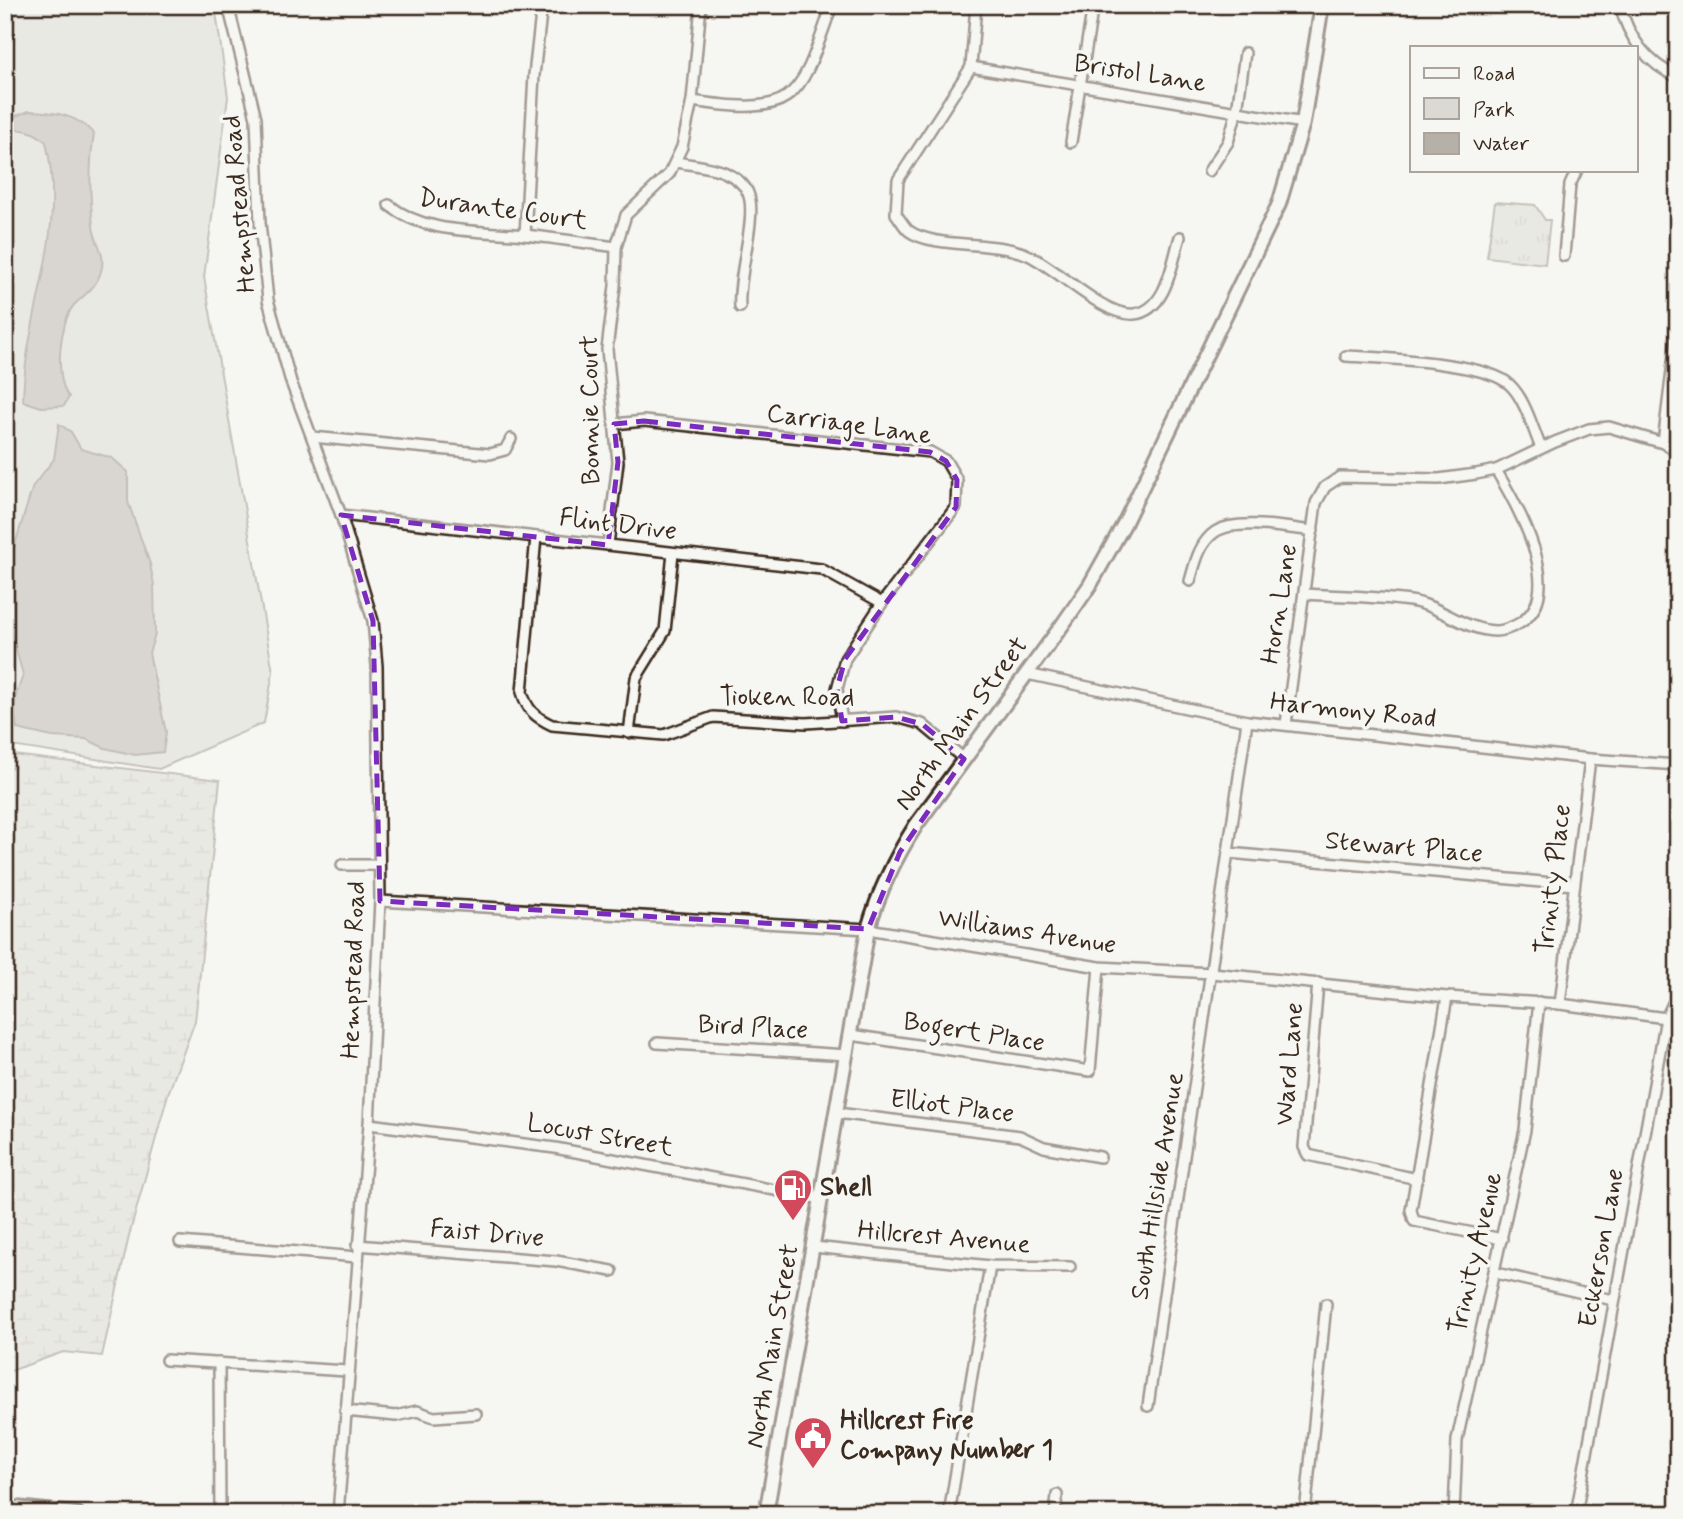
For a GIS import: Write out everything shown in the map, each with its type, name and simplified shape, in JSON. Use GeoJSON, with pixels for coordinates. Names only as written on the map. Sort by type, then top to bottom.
{"type":"FeatureCollection","features":[{"type":"Feature","properties":{"kind":"main road","name":"North Main Street"},"geometry":{"type":"LineString","coordinates":[[766,1514],[851,1035],[867,929],[881,890],[900,852],[1090,585],[1124,524],[1279,204],[1303,122],[1322,5]]}},
{"type":"Feature","properties":{"kind":"main road"},"geometry":{"type":"LineString","coordinates":[[5,1507],[77,1514]]}},
{"type":"Feature","properties":{"kind":"street","name":"Hempstead Road"},"geometry":{"type":"LineString","coordinates":[[228,5],[256,118],[266,291],[291,382],[341,514],[373,621],[377,666],[380,901],[369,1124],[347,1371],[338,1514]]}},
{"type":"Feature","properties":{"kind":"street"},"geometry":{"type":"LineString","coordinates":[[525,235],[534,75],[542,5]]}},
{"type":"Feature","properties":{"kind":"street","name":"Bonnie Court"},"geometry":{"type":"LineString","coordinates":[[608,545],[618,462],[607,349],[615,286],[616,247],[626,215],[669,174],[682,147],[692,101],[701,5]]}},
{"type":"Feature","properties":{"kind":"street"},"geometry":{"type":"LineString","coordinates":[[692,101],[735,107],[771,105],[795,92],[810,69],[832,5]]}},
{"type":"Feature","properties":{"kind":"street"},"geometry":{"type":"LineString","coordinates":[[976,5],[971,67],[898,180],[896,214],[907,230],[922,237],[1000,247],[1026,254],[1056,270],[1107,307],[1134,314],[1151,308],[1163,293],[1180,237]]}},
{"type":"Feature","properties":{"kind":"street"},"geometry":{"type":"LineString","coordinates":[[1071,142],[1093,5]]}},
{"type":"Feature","properties":{"kind":"street"},"geometry":{"type":"LineString","coordinates":[[1620,5],[1636,46]]}},
{"type":"Feature","properties":{"kind":"street"},"geometry":{"type":"LineString","coordinates":[[1638,51],[1666,72],[1678,77]]}},
{"type":"Feature","properties":{"kind":"street"},"geometry":{"type":"LineString","coordinates":[[1209,171],[1228,142],[1237,111],[1245,52]]}},
{"type":"Feature","properties":{"kind":"street","name":"Bristol Lane"},"geometry":{"type":"LineString","coordinates":[[971,67],[1303,122]]}},
{"type":"Feature","properties":{"kind":"street"},"geometry":{"type":"LineString","coordinates":[[676,162],[725,173],[739,181],[748,193],[750,210],[738,288],[740,307]]}},
{"type":"Feature","properties":{"kind":"street"},"geometry":{"type":"LineString","coordinates":[[1563,256],[1570,185],[1576,172]]}},
{"type":"Feature","properties":{"kind":"street","name":"Durante Court"},"geometry":{"type":"LineString","coordinates":[[389,205],[405,218],[449,229],[525,235],[616,247]]}},
{"type":"Feature","properties":{"kind":"street"},"geometry":{"type":"LineString","coordinates":[[1663,443],[1678,322]]}},
{"type":"Feature","properties":{"kind":"street"},"geometry":{"type":"LineString","coordinates":[[1346,356],[1406,359],[1492,375],[1510,384],[1541,448]]}},
{"type":"Feature","properties":{"kind":"street","name":"Carriage Lane"},"geometry":{"type":"LineString","coordinates":[[614,424],[644,421],[930,452],[947,461],[957,480],[956,507],[882,603],[845,659],[837,689],[842,721]]}},
{"type":"Feature","properties":{"kind":"street","name":"Horn Lane"},"geometry":{"type":"LineString","coordinates":[[1286,724],[1316,503],[1325,487],[1340,477],[1439,479],[1496,470],[1589,429],[1609,426],[1663,443],[1678,452]]}},
{"type":"Feature","properties":{"kind":"street"},"geometry":{"type":"LineString","coordinates":[[312,437],[491,454],[505,450],[511,439]]}},
{"type":"Feature","properties":{"kind":"street"},"geometry":{"type":"LineString","coordinates":[[1304,594],[1413,601],[1462,622],[1496,631],[1514,627],[1531,616],[1540,594],[1539,569],[1529,534],[1514,499],[1496,470]]}},
{"type":"Feature","properties":{"kind":"street","name":"Flint Drive"},"geometry":{"type":"LineString","coordinates":[[341,514],[821,569],[882,603]]}},
{"type":"Feature","properties":{"kind":"street"},"geometry":{"type":"LineString","coordinates":[[1190,581],[1199,551],[1215,532],[1241,525],[1313,531]]}},
{"type":"Feature","properties":{"kind":"street","name":"Tioken Road"},"geometry":{"type":"LineString","coordinates":[[537,537],[522,692],[526,705],[537,717],[552,725],[664,735],[713,717],[806,723],[896,717],[922,724],[964,759]]}},
{"type":"Feature","properties":{"kind":"street"},"geometry":{"type":"LineString","coordinates":[[629,733],[636,678],[664,631],[673,553]]}},
{"type":"Feature","properties":{"kind":"street","name":"Harmony Road"},"geometry":{"type":"LineString","coordinates":[[1027,674],[1247,721],[1590,759],[1678,765]]}},
{"type":"Feature","properties":{"kind":"street","name":"South Hillside Avenue"},"geometry":{"type":"LineString","coordinates":[[1148,1406],[1247,721]]}},
{"type":"Feature","properties":{"kind":"street","name":"Trinity Place"},"geometry":{"type":"LineString","coordinates":[[1560,1004],[1590,759]]}},
{"type":"Feature","properties":{"kind":"street","name":"Stewart Place"},"geometry":{"type":"LineString","coordinates":[[1229,853],[1574,885]]}},
{"type":"Feature","properties":{"kind":"street"},"geometry":{"type":"LineString","coordinates":[[342,865],[379,865]]}},
{"type":"Feature","properties":{"kind":"street","name":"Williams Avenue"},"geometry":{"type":"LineString","coordinates":[[380,901],[867,929],[1099,967],[1212,972],[1447,996],[1560,1004],[1666,1018]]}},
{"type":"Feature","properties":{"kind":"street","name":"Bogert Place"},"geometry":{"type":"LineString","coordinates":[[851,1035],[1090,1072],[1099,967]]}},
{"type":"Feature","properties":{"kind":"street","name":"Ward Lane"},"geometry":{"type":"LineString","coordinates":[[1318,983],[1304,1147],[1308,1155],[1417,1179]]}},
{"type":"Feature","properties":{"kind":"street","name":"Eckerson Lane"},"geometry":{"type":"LineString","coordinates":[[1576,1514],[1666,1018],[1678,993]]}},
{"type":"Feature","properties":{"kind":"street"},"geometry":{"type":"LineString","coordinates":[[1447,996],[1411,1210],[1414,1221],[1502,1239]]}},
{"type":"Feature","properties":{"kind":"street","name":"Trinity Avenue"},"geometry":{"type":"LineString","coordinates":[[1454,1514],[1457,1440],[1479,1332],[1496,1273],[1525,1130],[1539,1002]]}},
{"type":"Feature","properties":{"kind":"street","name":"Bird Place"},"geometry":{"type":"LineString","coordinates":[[657,1043],[847,1055]]}},
{"type":"Feature","properties":{"kind":"street","name":"Elliot Place"},"geometry":{"type":"LineString","coordinates":[[837,1113],[1020,1136],[1044,1147],[1100,1157]]}},
{"type":"Feature","properties":{"kind":"street","name":"Locust Street"},"geometry":{"type":"LineString","coordinates":[[369,1124],[555,1148],[822,1199]]}},
{"type":"Feature","properties":{"kind":"street"},"geometry":{"type":"LineString","coordinates":[[180,1242],[356,1258]]}},
{"type":"Feature","properties":{"kind":"street","name":"Faist Drive"},"geometry":{"type":"LineString","coordinates":[[358,1245],[556,1261],[612,1271]]}},
{"type":"Feature","properties":{"kind":"street","name":"Hillcrest Avenue"},"geometry":{"type":"LineString","coordinates":[[814,1247],[990,1266],[1070,1268]]}},
{"type":"Feature","properties":{"kind":"street"},"geometry":{"type":"LineString","coordinates":[[949,1514],[990,1266]]}},
{"type":"Feature","properties":{"kind":"street"},"geometry":{"type":"LineString","coordinates":[[1496,1273],[1614,1300]]}},
{"type":"Feature","properties":{"kind":"street"},"geometry":{"type":"LineString","coordinates":[[1304,1514],[1326,1304]]}},
{"type":"Feature","properties":{"kind":"street"},"geometry":{"type":"LineString","coordinates":[[166,1360],[347,1371]]}},
{"type":"Feature","properties":{"kind":"street"},"geometry":{"type":"LineString","coordinates":[[219,1363],[220,1514]]}},
{"type":"Feature","properties":{"kind":"street"},"geometry":{"type":"LineString","coordinates":[[345,1411],[396,1416],[417,1411],[434,1417],[476,1414]]}},
{"type":"Feature","properties":{"kind":"street"},"geometry":{"type":"LineString","coordinates":[[1055,1514],[1057,1495]]}},
{"type":"Feature","properties":{"kind":"highlighted area"},"geometry":{"type":"Polygon","coordinates":[[[644,421],[930,452],[946,461],[957,480],[956,507],[845,659],[837,689],[842,721],[896,717],[922,724],[964,759],[900,852],[868,929],[380,901],[373,621],[341,515],[608,545],[618,462],[614,424],[644,421]]]}},
{"type":"Feature","properties":{"kind":"green space"},"geometry":{"type":"Polygon","coordinates":[[[5,5],[215,5],[228,97],[204,277],[273,672],[264,723],[159,769],[5,745],[5,5]]]}},
{"type":"Feature","properties":{"kind":"green space"},"geometry":{"type":"Polygon","coordinates":[[[1495,202],[1535,205],[1545,220],[1550,220],[1545,264],[1487,257],[1495,202]]]}},
{"type":"Feature","properties":{"kind":"green space"},"geometry":{"type":"Polygon","coordinates":[[[5,754],[220,780],[195,1021],[168,1094],[129,1236],[102,1356],[63,1352],[5,1373],[5,754]]]}},
{"type":"Feature","properties":{"kind":"water"},"geometry":{"type":"Polygon","coordinates":[[[29,111],[64,115],[80,122],[94,134],[91,204],[102,267],[95,285],[74,305],[65,324],[60,365],[64,389],[69,397],[64,406],[41,407],[23,401],[25,368],[49,241],[52,209],[46,142],[34,133],[12,129],[8,125],[10,118],[29,111]]]}},
{"type":"Feature","properties":{"kind":"water"},"geometry":{"type":"Polygon","coordinates":[[[59,424],[71,432],[81,449],[112,458],[128,472],[128,502],[150,564],[154,585],[155,634],[149,653],[166,732],[163,752],[135,755],[105,748],[86,739],[52,737],[17,729],[13,705],[23,675],[11,631],[10,561],[33,486],[54,459],[59,424]]]}},
{"type":"Feature","properties":{"kind":"place","name":"Shell"},"geometry":{"type":"Point","coordinates":[793,1222]}},
{"type":"Feature","properties":{"kind":"place","name":"Hillcrest Fire Company Number 1"},"geometry":{"type":"Point","coordinates":[813,1470]}}]}
